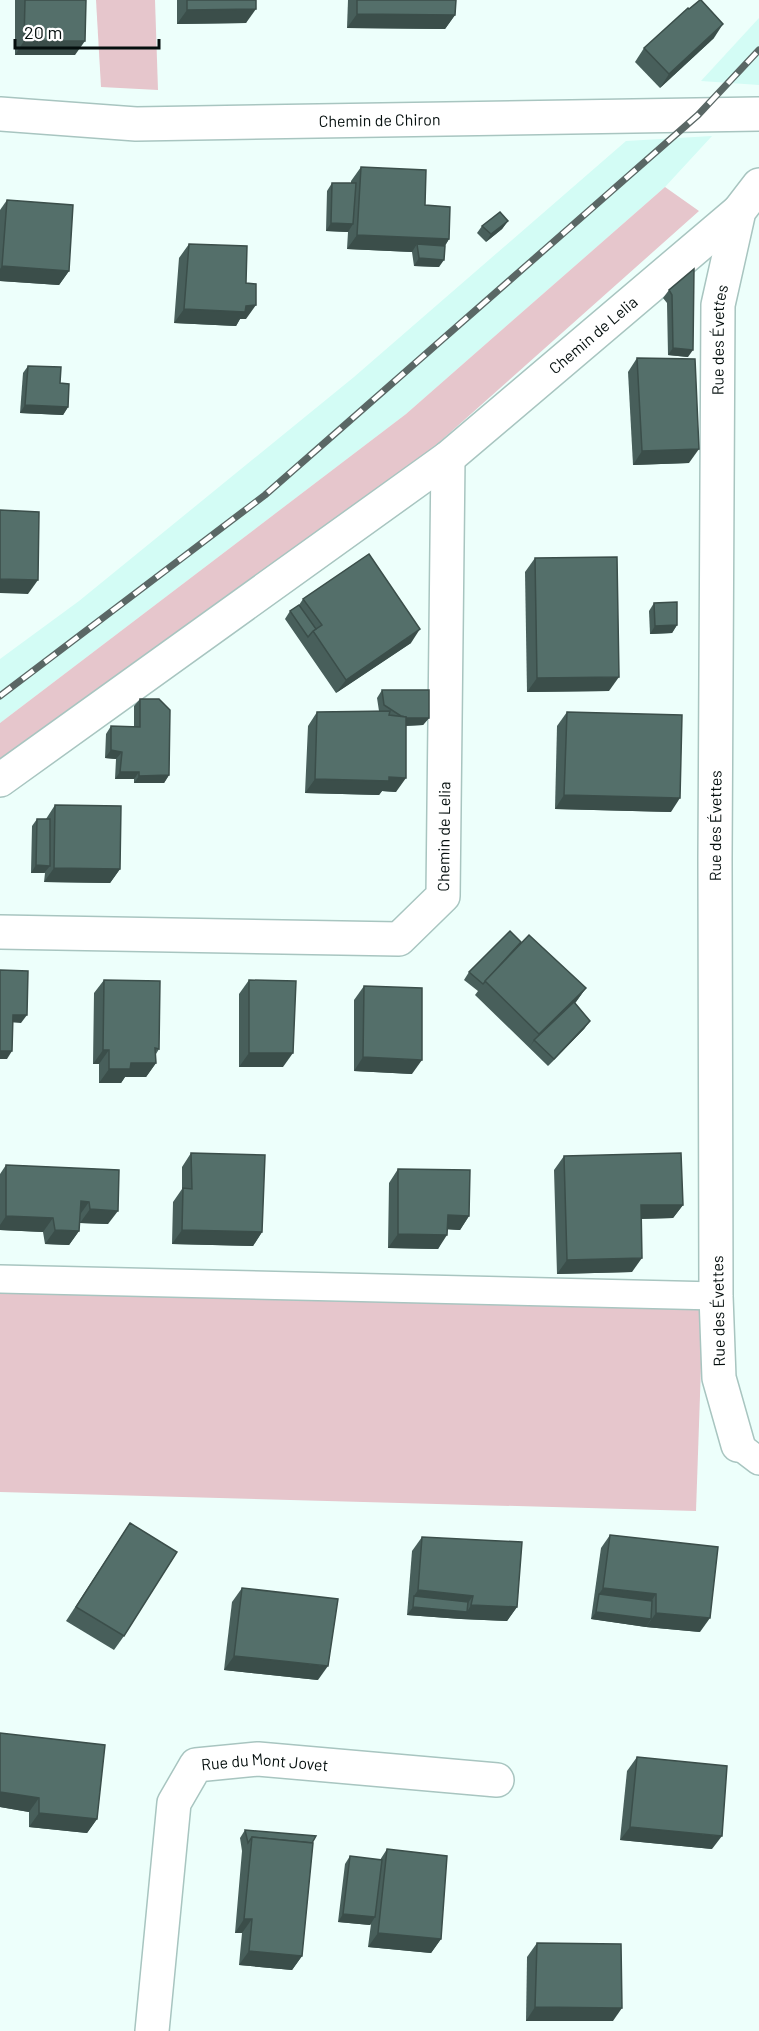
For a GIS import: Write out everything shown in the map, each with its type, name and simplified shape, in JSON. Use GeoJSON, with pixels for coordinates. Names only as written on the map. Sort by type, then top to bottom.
{"type":"FeatureCollection","features":[{"type":"Feature","properties":{"kind":"street","name":"Chemin de Chiron"},"geometry":{"type":"LineString","coordinates":[[0,114],[136,124],[759,114]]}},
{"type":"Feature","properties":{"kind":"street","name":"Rue des Évettes"},"geometry":{"type":"LineString","coordinates":[[748,1453],[719,1378],[716,1296],[715,859],[718,305],[739,211],[759,185]]}},
{"type":"Feature","properties":{"kind":"street","name":"Chemin de Lelia"},"geometry":{"type":"LineString","coordinates":[[0,780],[448,458],[739,211]]}},
{"type":"Feature","properties":{"kind":"street","name":"Chemin de Lelia"},"geometry":{"type":"LineString","coordinates":[[0,932],[399,939],[443,896],[448,458]]}},
{"type":"Feature","properties":{"kind":"street","name":"Rue du Mont Jovet"},"geometry":{"type":"LineString","coordinates":[[152,2031],[174,1803],[196,1765],[258,1759],[498,1780]]}},
{"type":"Feature","properties":{"kind":"lane"},"geometry":{"type":"LineString","coordinates":[[0,1279],[716,1296]]}},
{"type":"Feature","properties":{"kind":"shaded area"},"geometry":{"type":"Polygon","coordinates":[[[96,0],[155,0],[158,90],[101,87],[96,0]]]}},
{"type":"Feature","properties":{"kind":"shaded area"},"geometry":{"type":"Polygon","coordinates":[[[759,18],[759,85],[701,81],[759,18]]]}},
{"type":"Feature","properties":{"kind":"shaded area"},"geometry":{"type":"Polygon","coordinates":[[[712,136],[665,187],[406,414],[0,723],[0,659],[79,601],[354,377],[626,141],[712,136]]]}},
{"type":"Feature","properties":{"kind":"shaded area"},"geometry":{"type":"Polygon","coordinates":[[[665,187],[699,211],[435,446],[286,560],[0,768],[0,723],[406,414],[665,187]]]}},
{"type":"Feature","properties":{"kind":"shaded area"},"geometry":{"type":"Polygon","coordinates":[[[0,1293],[703,1309],[696,1511],[0,1492],[0,1293]]]}},
{"type":"Feature","properties":{"kind":"building"},"geometry":{"type":"Polygon","coordinates":[[[25,0],[86,0],[85,41],[24,41],[25,0]]]}},
{"type":"Feature","properties":{"kind":"building"},"geometry":{"type":"Polygon","coordinates":[[[187,0],[256,0],[256,9],[187,10],[187,0]]]}},
{"type":"Feature","properties":{"kind":"building"},"geometry":{"type":"Polygon","coordinates":[[[357,0],[456,0],[455,15],[357,14],[357,0]]]}},
{"type":"Feature","properties":{"kind":"building"},"geometry":{"type":"Polygon","coordinates":[[[700,0],[723,24],[669,74],[644,48],[700,0]]]}},
{"type":"Feature","properties":{"kind":"building"},"geometry":{"type":"Polygon","coordinates":[[[361,167],[426,170],[425,205],[450,207],[449,239],[357,235],[361,167]]]}},
{"type":"Feature","properties":{"kind":"building"},"geometry":{"type":"Polygon","coordinates":[[[332,183],[356,183],[353,224],[331,223],[332,183]]]}},
{"type":"Feature","properties":{"kind":"building"},"geometry":{"type":"Polygon","coordinates":[[[7,200],[73,205],[69,271],[2,266],[7,200]]]}},
{"type":"Feature","properties":{"kind":"building"},"geometry":{"type":"Polygon","coordinates":[[[500,212],[508,221],[491,234],[482,226],[500,212]]]}},
{"type":"Feature","properties":{"kind":"building"},"geometry":{"type":"Polygon","coordinates":[[[189,244],[247,246],[246,283],[256,284],[256,305],[246,306],[245,312],[184,309],[189,244]]]}},
{"type":"Feature","properties":{"kind":"building"},"geometry":{"type":"Polygon","coordinates":[[[417,244],[445,246],[444,260],[419,258],[417,244]]]}},
{"type":"Feature","properties":{"kind":"building"},"geometry":{"type":"Polygon","coordinates":[[[694,269],[693,350],[673,348],[672,295],[669,290],[694,269]]]}},
{"type":"Feature","properties":{"kind":"building"},"geometry":{"type":"Polygon","coordinates":[[[637,358],[695,359],[699,449],[642,451],[637,358]]]}},
{"type":"Feature","properties":{"kind":"building"},"geometry":{"type":"Polygon","coordinates":[[[28,366],[61,367],[60,383],[69,384],[68,407],[25,405],[28,366]]]}},
{"type":"Feature","properties":{"kind":"building"},"geometry":{"type":"Polygon","coordinates":[[[0,510],[39,512],[38,580],[0,579],[0,510]]]}},
{"type":"Feature","properties":{"kind":"building"},"geometry":{"type":"Polygon","coordinates":[[[369,554],[420,629],[346,680],[313,631],[322,625],[303,599],[369,554]]]}},
{"type":"Feature","properties":{"kind":"building"},"geometry":{"type":"Polygon","coordinates":[[[617,557],[619,677],[537,678],[535,558],[617,557]]]}},
{"type":"Feature","properties":{"kind":"building"},"geometry":{"type":"Polygon","coordinates":[[[677,602],[677,625],[655,626],[654,603],[677,602]]]}},
{"type":"Feature","properties":{"kind":"building"},"geometry":{"type":"Polygon","coordinates":[[[299,605],[316,629],[308,637],[290,611],[299,605]]]}},
{"type":"Feature","properties":{"kind":"building"},"geometry":{"type":"Polygon","coordinates":[[[382,690],[429,690],[429,718],[401,716],[384,705],[382,690]]]}},
{"type":"Feature","properties":{"kind":"building"},"geometry":{"type":"Polygon","coordinates":[[[140,699],[159,699],[170,710],[169,775],[139,776],[139,772],[120,772],[122,752],[111,750],[111,726],[140,727],[140,699]]]}},
{"type":"Feature","properties":{"kind":"building"},"geometry":{"type":"Polygon","coordinates":[[[390,711],[389,715],[406,717],[406,778],[389,777],[389,781],[315,779],[317,712],[390,711]]]}},
{"type":"Feature","properties":{"kind":"building"},"geometry":{"type":"Polygon","coordinates":[[[567,712],[682,715],[680,798],[564,795],[567,712]]]}},
{"type":"Feature","properties":{"kind":"building"},"geometry":{"type":"Polygon","coordinates":[[[55,805],[121,806],[120,869],[54,868],[55,805]]]}},
{"type":"Feature","properties":{"kind":"building"},"geometry":{"type":"Polygon","coordinates":[[[37,819],[50,819],[50,866],[36,865],[37,819]]]}},
{"type":"Feature","properties":{"kind":"building"},"geometry":{"type":"Polygon","coordinates":[[[510,931],[521,942],[483,984],[469,972],[510,931]]]}},
{"type":"Feature","properties":{"kind":"building"},"geometry":{"type":"Polygon","coordinates":[[[529,935],[586,988],[539,1034],[485,981],[529,935]]]}},
{"type":"Feature","properties":{"kind":"building"},"geometry":{"type":"Polygon","coordinates":[[[0,970],[28,971],[27,1015],[13,1015],[12,1051],[0,1051],[0,970]]]}},
{"type":"Feature","properties":{"kind":"building"},"geometry":{"type":"Polygon","coordinates":[[[104,980],[160,981],[159,1049],[155,1048],[156,1063],[131,1063],[130,1069],[109,1069],[109,1050],[103,1050],[104,980]]]}},
{"type":"Feature","properties":{"kind":"building"},"geometry":{"type":"Polygon","coordinates":[[[249,980],[296,981],[293,1053],[249,1053],[249,980]]]}},
{"type":"Feature","properties":{"kind":"building"},"geometry":{"type":"Polygon","coordinates":[[[364,986],[422,988],[422,1060],[363,1057],[364,986]]]}},
{"type":"Feature","properties":{"kind":"building"},"geometry":{"type":"Polygon","coordinates":[[[574,1002],[590,1021],[554,1059],[534,1040],[574,1002]]]}},
{"type":"Feature","properties":{"kind":"building"},"geometry":{"type":"Polygon","coordinates":[[[191,1153],[265,1155],[262,1232],[182,1230],[183,1188],[192,1189],[191,1153]]]}},
{"type":"Feature","properties":{"kind":"building"},"geometry":{"type":"Polygon","coordinates":[[[681,1153],[683,1205],[641,1205],[642,1258],[567,1260],[564,1156],[681,1153]]]}},
{"type":"Feature","properties":{"kind":"building"},"geometry":{"type":"Polygon","coordinates":[[[6,1165],[119,1170],[118,1211],[90,1209],[89,1202],[81,1201],[79,1231],[55,1230],[53,1218],[6,1216],[6,1165]]]}},
{"type":"Feature","properties":{"kind":"building"},"geometry":{"type":"Polygon","coordinates":[[[398,1169],[470,1170],[469,1216],[448,1215],[447,1235],[398,1234],[398,1169]]]}},
{"type":"Feature","properties":{"kind":"building"},"geometry":{"type":"Polygon","coordinates":[[[130,1523],[177,1552],[124,1636],[76,1607],[130,1523]]]}},
{"type":"Feature","properties":{"kind":"building"},"geometry":{"type":"Polygon","coordinates":[[[610,1535],[718,1547],[710,1618],[656,1613],[656,1594],[603,1588],[610,1535]]]}},
{"type":"Feature","properties":{"kind":"building"},"geometry":{"type":"Polygon","coordinates":[[[422,1537],[522,1542],[517,1607],[471,1605],[473,1596],[418,1590],[422,1537]]]}},
{"type":"Feature","properties":{"kind":"building"},"geometry":{"type":"Polygon","coordinates":[[[242,1588],[338,1599],[328,1666],[234,1656],[242,1588]]]}},
{"type":"Feature","properties":{"kind":"building"},"geometry":{"type":"Polygon","coordinates":[[[599,1594],[652,1601],[651,1619],[596,1612],[599,1594]]]}},
{"type":"Feature","properties":{"kind":"building"},"geometry":{"type":"Polygon","coordinates":[[[414,1596],[468,1602],[467,1612],[413,1607],[414,1596]]]}},
{"type":"Feature","properties":{"kind":"building"},"geometry":{"type":"Polygon","coordinates":[[[0,1733],[105,1745],[97,1819],[39,1813],[39,1798],[0,1792],[0,1733]]]}},
{"type":"Feature","properties":{"kind":"building"},"geometry":{"type":"Polygon","coordinates":[[[637,1757],[727,1766],[722,1836],[630,1827],[637,1757]]]}},
{"type":"Feature","properties":{"kind":"building"},"geometry":{"type":"Polygon","coordinates":[[[245,1830],[316,1836],[312,1843],[252,1837],[248,1843],[245,1830]]]}},
{"type":"Feature","properties":{"kind":"building"},"geometry":{"type":"Polygon","coordinates":[[[252,1837],[313,1843],[302,1956],[249,1951],[252,1919],[244,1919],[252,1837]]]}},
{"type":"Feature","properties":{"kind":"building"},"geometry":{"type":"Polygon","coordinates":[[[387,1849],[447,1856],[441,1939],[378,1933],[387,1849]]]}},
{"type":"Feature","properties":{"kind":"building"},"geometry":{"type":"Polygon","coordinates":[[[350,1856],[382,1860],[375,1917],[343,1914],[350,1856]]]}},
{"type":"Feature","properties":{"kind":"building"},"geometry":{"type":"Polygon","coordinates":[[[537,1943],[621,1944],[622,2008],[535,2007],[537,1943]]]}},
{"type":"Feature","properties":{"kind":"railway"},"geometry":{"type":"LineString","coordinates":[[0,696],[265,495],[698,115],[759,50]]}}]}
